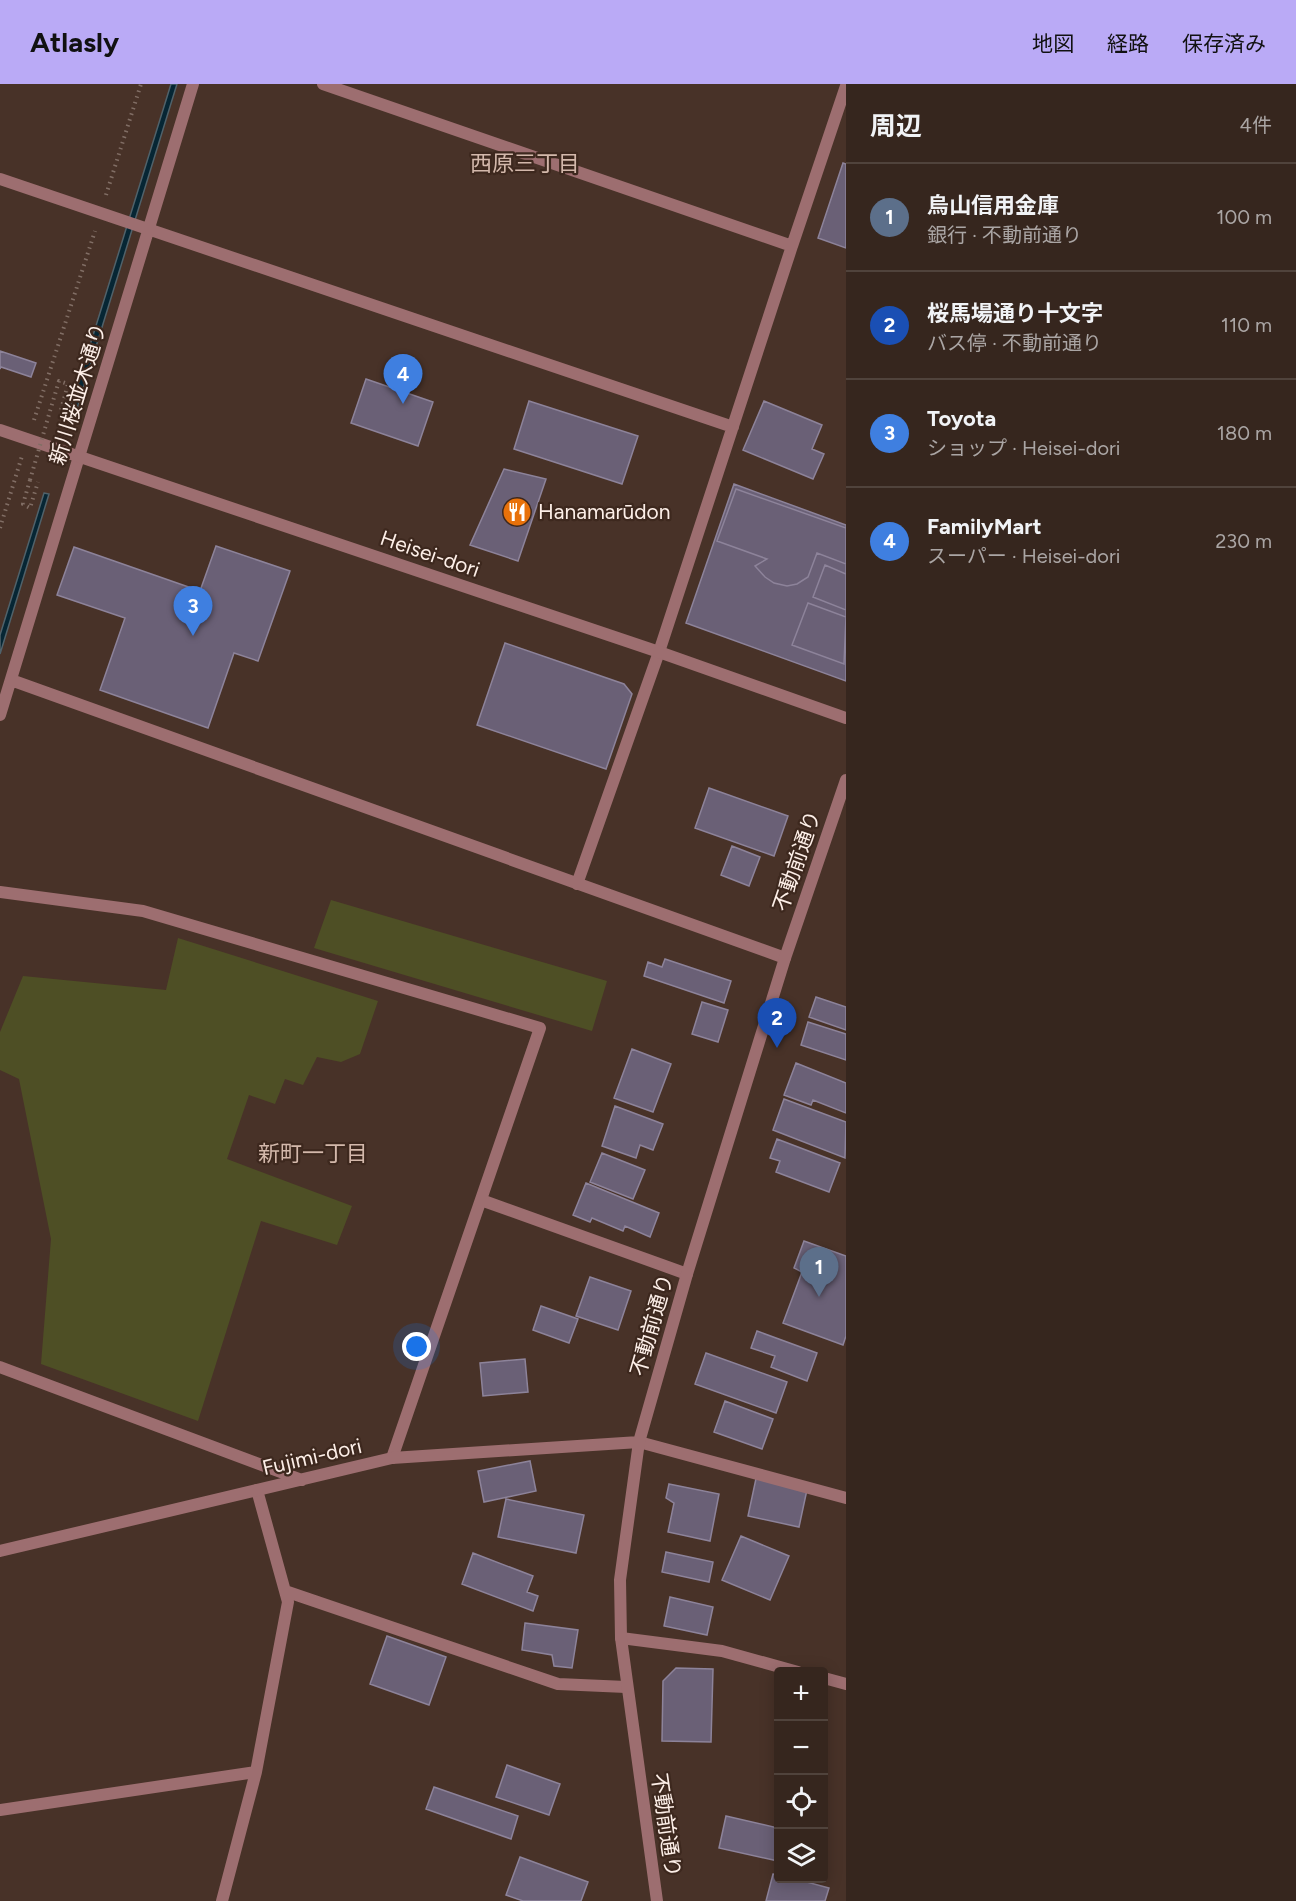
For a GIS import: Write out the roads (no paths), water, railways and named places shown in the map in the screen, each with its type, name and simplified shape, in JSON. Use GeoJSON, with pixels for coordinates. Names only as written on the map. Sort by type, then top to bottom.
{"type":"FeatureCollection","features":[{"type":"Feature","properties":{"kind":"street","name":"新川桜並木通り"},"geometry":{"type":"LineString","coordinates":[[0,715],[194,84]]}},
{"type":"Feature","properties":{"kind":"street"},"geometry":{"type":"LineString","coordinates":[[323,84],[792,246]]}},
{"type":"Feature","properties":{"kind":"street"},"geometry":{"type":"LineString","coordinates":[[577,884],[659,652],[846,86]]}},
{"type":"Feature","properties":{"kind":"street"},"geometry":{"type":"LineString","coordinates":[[0,179],[733,427]]}},
{"type":"Feature","properties":{"kind":"street","name":"Heisei-dori"},"geometry":{"type":"LineString","coordinates":[[0,430],[659,652],[846,718]]}},
{"type":"Feature","properties":{"kind":"street"},"geometry":{"type":"LineString","coordinates":[[11,680],[785,958]]}},
{"type":"Feature","properties":{"kind":"street","name":"不動前通り"},"geometry":{"type":"LineString","coordinates":[[657,1901],[621,1638],[620,1580],[639,1442],[687,1274],[785,958],[846,780]]}},
{"type":"Feature","properties":{"kind":"street"},"geometry":{"type":"LineString","coordinates":[[0,892],[143,911],[540,1028],[392,1458]]}},
{"type":"Feature","properties":{"kind":"street"},"geometry":{"type":"LineString","coordinates":[[482,1200],[687,1274]]}},
{"type":"Feature","properties":{"kind":"street"},"geometry":{"type":"LineString","coordinates":[[0,1367],[302,1480]]}},
{"type":"Feature","properties":{"kind":"street","name":"Fujimi-dori"},"geometry":{"type":"LineString","coordinates":[[0,1551],[392,1458],[639,1442],[846,1498]]}},
{"type":"Feature","properties":{"kind":"street"},"geometry":{"type":"LineString","coordinates":[[222,1901],[256,1772],[288,1602],[257,1490]]}},
{"type":"Feature","properties":{"kind":"street"},"geometry":{"type":"LineString","coordinates":[[285,1591],[558,1684],[626,1687]]}},
{"type":"Feature","properties":{"kind":"street"},"geometry":{"type":"LineString","coordinates":[[621,1638],[722,1652],[782,1667]]}},
{"type":"Feature","properties":{"kind":"street"},"geometry":{"type":"LineString","coordinates":[[828,1679],[846,1684]]}},
{"type":"Feature","properties":{"kind":"street"},"geometry":{"type":"LineString","coordinates":[[0,1810],[256,1772]]}},
{"type":"Feature","properties":{"kind":"water"},"geometry":{"type":"Polygon","coordinates":[[[171,84],[177,84],[74,418],[68,416],[171,84]]]}},
{"type":"Feature","properties":{"kind":"water"},"geometry":{"type":"Polygon","coordinates":[[[44,493],[49,494],[0,654],[0,635],[44,493]]]}},
{"type":"Feature","properties":{"kind":"place","name":"FamilyMart"},"geometry":{"type":"Point","coordinates":[403,404]}},
{"type":"Feature","properties":{"kind":"place","name":"Hanamarūdon"},"geometry":{"type":"Point","coordinates":[517,512]}},
{"type":"Feature","properties":{"kind":"place","name":"Toyota"},"geometry":{"type":"Point","coordinates":[193,636]}},
{"type":"Feature","properties":{"kind":"place","name":"桜馬場通り十文字"},"geometry":{"type":"Point","coordinates":[777,1048]}},
{"type":"Feature","properties":{"kind":"place","name":"烏山信用金庫"},"geometry":{"type":"Point","coordinates":[819,1297]}},
{"type":"Feature","properties":{"kind":"district","name":"西原三丁目"},"geometry":{"type":"Point","coordinates":[525,163]}},
{"type":"Feature","properties":{"kind":"district","name":"新町一丁目"},"geometry":{"type":"Point","coordinates":[313,1153]}}]}
